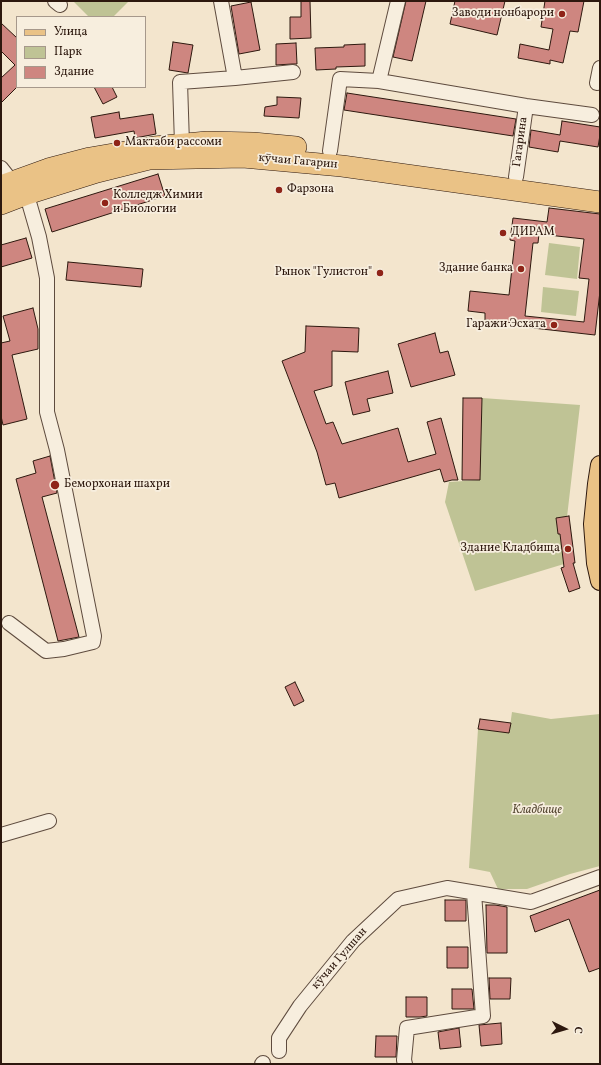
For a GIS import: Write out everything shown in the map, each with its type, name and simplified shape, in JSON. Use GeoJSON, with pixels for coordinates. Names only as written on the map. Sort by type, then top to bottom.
{"type":"FeatureCollection","features":[{"type":"Feature","properties":{"kind":"highway","name":"кӯчаи Гагарин"},"geometry":{"type":"LineString","coordinates":[[1,204],[13,182],[48,169],[90,158],[154,146],[207,142],[253,143],[330,151],[600,188]]}},
{"type":"Feature","properties":{"kind":"highway","name":"кӯчаи Гагарин"},"geometry":{"type":"LineString","coordinates":[[13,182],[97,172],[149,159],[243,157],[342,166],[600,202]]}},
{"type":"Feature","properties":{"kind":"main road"},"geometry":{"type":"LineString","coordinates":[[600,465],[593,524],[600,581]]}},
{"type":"Feature","properties":{"kind":"street"},"geometry":{"type":"LineString","coordinates":[[221,1],[235,78]]}},
{"type":"Feature","properties":{"kind":"street"},"geometry":{"type":"LineString","coordinates":[[379,81],[398,1]]}},
{"type":"Feature","properties":{"kind":"street"},"geometry":{"type":"LineString","coordinates":[[597,83],[600,68]]}},
{"type":"Feature","properties":{"kind":"street"},"geometry":{"type":"LineString","coordinates":[[182,144],[180,82],[294,72]]}},
{"type":"Feature","properties":{"kind":"street"},"geometry":{"type":"LineString","coordinates":[[330,151],[340,79],[379,81],[526,106],[592,115]]}},
{"type":"Feature","properties":{"kind":"street","name":"Гагарина"},"geometry":{"type":"LineString","coordinates":[[516,177],[526,106]]}},
{"type":"Feature","properties":{"kind":"street"},"geometry":{"type":"LineString","coordinates":[[9,623],[46,650],[64,649],[93,642],[94,636],[58,458],[46,412],[47,278],[39,237],[13,182]]}},
{"type":"Feature","properties":{"kind":"street"},"geometry":{"type":"LineString","coordinates":[[1,835],[49,821]]}},
{"type":"Feature","properties":{"kind":"street","name":"кӯчаи Гулшан"},"geometry":{"type":"LineString","coordinates":[[279,1051],[279,1038],[300,1006],[352,941],[398,899],[447,888],[531,902],[600,877]]}},
{"type":"Feature","properties":{"kind":"street"},"geometry":{"type":"LineString","coordinates":[[405,1064],[404,1060],[407,1028],[483,1016],[474,893]]}},
{"type":"Feature","properties":{"kind":"green space"},"geometry":{"type":"Polygon","coordinates":[[[73,1],[129,1],[114,16],[88,16],[73,1]]]}},
{"type":"Feature","properties":{"kind":"green space"},"geometry":{"type":"Polygon","coordinates":[[[549,243],[580,247],[577,279],[545,275],[549,243]]]}},
{"type":"Feature","properties":{"kind":"green space"},"geometry":{"type":"Polygon","coordinates":[[[543,287],[579,291],[576,316],[541,312],[543,287]]]}},
{"type":"Feature","properties":{"kind":"green space"},"geometry":{"type":"Polygon","coordinates":[[[482,398],[580,405],[567,517],[556,518],[564,564],[475,591],[445,502],[449,482],[480,480],[482,398]]]}},
{"type":"Feature","properties":{"kind":"green space","name":"Кладбище"},"geometry":{"type":"Polygon","coordinates":[[[512,712],[551,719],[600,714],[600,866],[570,874],[527,889],[498,889],[490,872],[469,868],[478,729],[509,733],[512,712]]]}},
{"type":"Feature","properties":{"kind":"building"},"geometry":{"type":"Polygon","coordinates":[[[301,1],[310,1],[311,38],[290,39],[290,17],[301,17],[301,1]]]}},
{"type":"Feature","properties":{"kind":"building"},"geometry":{"type":"Polygon","coordinates":[[[406,1],[426,1],[412,61],[393,57],[406,1]]]}},
{"type":"Feature","properties":{"kind":"building"},"geometry":{"type":"Polygon","coordinates":[[[455,1],[505,1],[497,35],[450,24],[455,1]]]}},
{"type":"Feature","properties":{"kind":"building"},"geometry":{"type":"Polygon","coordinates":[[[545,1],[584,1],[578,32],[570,31],[563,63],[550,60],[550,64],[518,58],[520,44],[549,50],[553,29],[541,27],[545,1]]]}},
{"type":"Feature","properties":{"kind":"building"},"geometry":{"type":"Polygon","coordinates":[[[251,2],[260,50],[239,54],[231,6],[251,2]]]}},
{"type":"Feature","properties":{"kind":"building"},"geometry":{"type":"Polygon","coordinates":[[[1,23],[16,37],[16,88],[1,103],[1,78],[15,65],[1,51],[1,23]]]}},
{"type":"Feature","properties":{"kind":"building"},"geometry":{"type":"Polygon","coordinates":[[[173,42],[193,45],[188,73],[169,70],[173,42]]]}},
{"type":"Feature","properties":{"kind":"building"},"geometry":{"type":"Polygon","coordinates":[[[296,43],[297,64],[276,65],[276,44],[296,43]]]}},
{"type":"Feature","properties":{"kind":"building"},"geometry":{"type":"Polygon","coordinates":[[[365,44],[365,66],[336,67],[336,69],[316,70],[315,48],[344,47],[344,45],[365,44]]]}},
{"type":"Feature","properties":{"kind":"building"},"geometry":{"type":"Polygon","coordinates":[[[95,88],[112,88],[117,97],[103,104],[95,88]]]}},
{"type":"Feature","properties":{"kind":"building"},"geometry":{"type":"Polygon","coordinates":[[[347,93],[516,119],[513,136],[344,110],[347,93]]]}},
{"type":"Feature","properties":{"kind":"building"},"geometry":{"type":"Polygon","coordinates":[[[277,97],[301,98],[299,118],[264,116],[265,107],[277,105],[277,97]]]}},
{"type":"Feature","properties":{"kind":"building"},"geometry":{"type":"Polygon","coordinates":[[[119,112],[120,119],[153,114],[156,134],[135,138],[134,131],[95,138],[91,117],[119,112]]]}},
{"type":"Feature","properties":{"kind":"building"},"geometry":{"type":"Polygon","coordinates":[[[562,121],[600,127],[598,147],[560,141],[558,152],[529,147],[531,130],[560,135],[562,121]]]}},
{"type":"Feature","properties":{"kind":"building","name":"Колледж Химии и Биологии"},"geometry":{"type":"Polygon","coordinates":[[[158,174],[165,196],[52,232],[45,209],[158,174]]]}},
{"type":"Feature","properties":{"kind":"building"},"geometry":{"type":"Polygon","coordinates":[[[549,208],[600,214],[600,291],[595,335],[524,327],[525,324],[485,320],[485,313],[468,311],[470,291],[509,295],[515,241],[510,240],[513,218],[547,222],[549,208]],[[539,234],[538,243],[533,243],[525,316],[584,322],[589,279],[579,278],[584,239],[539,234]]]}},
{"type":"Feature","properties":{"kind":"building"},"geometry":{"type":"Polygon","coordinates":[[[26,238],[32,258],[1,267],[1,245],[26,238]]]}},
{"type":"Feature","properties":{"kind":"building"},"geometry":{"type":"Polygon","coordinates":[[[68,262],[143,269],[141,287],[66,280],[68,262]]]}},
{"type":"Feature","properties":{"kind":"building"},"geometry":{"type":"Polygon","coordinates":[[[33,308],[38,329],[38,349],[12,355],[27,419],[3,425],[1,416],[1,343],[10,341],[3,316],[33,308]]]}},
{"type":"Feature","properties":{"kind":"building"},"geometry":{"type":"Polygon","coordinates":[[[306,326],[359,328],[358,352],[332,351],[332,386],[314,391],[326,424],[333,422],[342,444],[398,428],[408,462],[436,454],[427,422],[441,418],[458,480],[444,482],[440,469],[339,498],[335,483],[326,485],[317,452],[282,361],[305,352],[306,326]]]}},
{"type":"Feature","properties":{"kind":"building"},"geometry":{"type":"Polygon","coordinates":[[[435,333],[440,353],[448,351],[455,375],[411,387],[398,344],[435,333]]]}},
{"type":"Feature","properties":{"kind":"building"},"geometry":{"type":"Polygon","coordinates":[[[388,371],[393,393],[367,399],[370,411],[353,415],[345,382],[388,371]]]}},
{"type":"Feature","properties":{"kind":"building"},"geometry":{"type":"Polygon","coordinates":[[[463,398],[482,398],[480,480],[462,480],[463,398]]]}},
{"type":"Feature","properties":{"kind":"building"},"geometry":{"type":"Polygon","coordinates":[[[50,456],[57,493],[42,497],[79,637],[58,641],[16,479],[36,473],[33,461],[50,456]]]}},
{"type":"Feature","properties":{"kind":"building","name":"Здание Кладбища"},"geometry":{"type":"Polygon","coordinates":[[[569,516],[575,563],[573,563],[580,588],[569,592],[561,568],[564,567],[560,534],[558,534],[556,518],[569,516]]]}},
{"type":"Feature","properties":{"kind":"building"},"geometry":{"type":"Polygon","coordinates":[[[295,682],[304,701],[294,706],[285,687],[295,682]]]}},
{"type":"Feature","properties":{"kind":"building"},"geometry":{"type":"Polygon","coordinates":[[[480,719],[511,723],[509,733],[478,729],[480,719]]]}},
{"type":"Feature","properties":{"kind":"building"},"geometry":{"type":"Polygon","coordinates":[[[600,890],[600,968],[589,972],[569,919],[535,932],[530,916],[600,890]]]}},
{"type":"Feature","properties":{"kind":"building"},"geometry":{"type":"Polygon","coordinates":[[[445,900],[466,900],[466,921],[445,921],[445,900]]]}},
{"type":"Feature","properties":{"kind":"building"},"geometry":{"type":"Polygon","coordinates":[[[486,905],[507,907],[507,953],[487,953],[486,905]]]}},
{"type":"Feature","properties":{"kind":"building"},"geometry":{"type":"Polygon","coordinates":[[[447,947],[468,947],[468,968],[447,968],[447,947]]]}},
{"type":"Feature","properties":{"kind":"building"},"geometry":{"type":"Polygon","coordinates":[[[489,978],[511,978],[510,999],[490,999],[489,978]]]}},
{"type":"Feature","properties":{"kind":"building"},"geometry":{"type":"Polygon","coordinates":[[[452,989],[472,989],[474,1009],[452,1009],[452,989]]]}},
{"type":"Feature","properties":{"kind":"building"},"geometry":{"type":"Polygon","coordinates":[[[406,997],[427,997],[427,1016],[406,1017],[406,997]]]}},
{"type":"Feature","properties":{"kind":"building"},"geometry":{"type":"Polygon","coordinates":[[[501,1023],[502,1044],[481,1046],[479,1025],[501,1023]]]}},
{"type":"Feature","properties":{"kind":"building"},"geometry":{"type":"Polygon","coordinates":[[[459,1028],[461,1047],[440,1049],[438,1032],[459,1028]]]}},
{"type":"Feature","properties":{"kind":"building"},"geometry":{"type":"Polygon","coordinates":[[[376,1036],[397,1036],[396,1057],[375,1057],[376,1036]]]}},
{"type":"Feature","properties":{"kind":"place","name":"Заводи нонбарори"},"geometry":{"type":"Point","coordinates":[562,14]}},
{"type":"Feature","properties":{"kind":"place","name":"Мактаби рассоми"},"geometry":{"type":"Point","coordinates":[117,143]}},
{"type":"Feature","properties":{"kind":"place","name":"Фарзона"},"geometry":{"type":"Point","coordinates":[279,190]}},
{"type":"Feature","properties":{"kind":"place","name":"Колледж Химии и Биологии"},"geometry":{"type":"Point","coordinates":[105,203]}},
{"type":"Feature","properties":{"kind":"place","name":"ДИРАМ"},"geometry":{"type":"Point","coordinates":[503,233]}},
{"type":"Feature","properties":{"kind":"place","name":"Здание банка"},"geometry":{"type":"Point","coordinates":[521,269]}},
{"type":"Feature","properties":{"kind":"place","name":"Рынок \"Гулистон\""},"geometry":{"type":"Point","coordinates":[380,273]}},
{"type":"Feature","properties":{"kind":"place","name":"Гаражи Эсхата"},"geometry":{"type":"Point","coordinates":[554,325]}},
{"type":"Feature","properties":{"kind":"place","name":"Беморхонаи шахри"},"geometry":{"type":"Point","coordinates":[55,485]}},
{"type":"Feature","properties":{"kind":"place","name":"Здание Кладбища"},"geometry":{"type":"Point","coordinates":[568,549]}}]}
